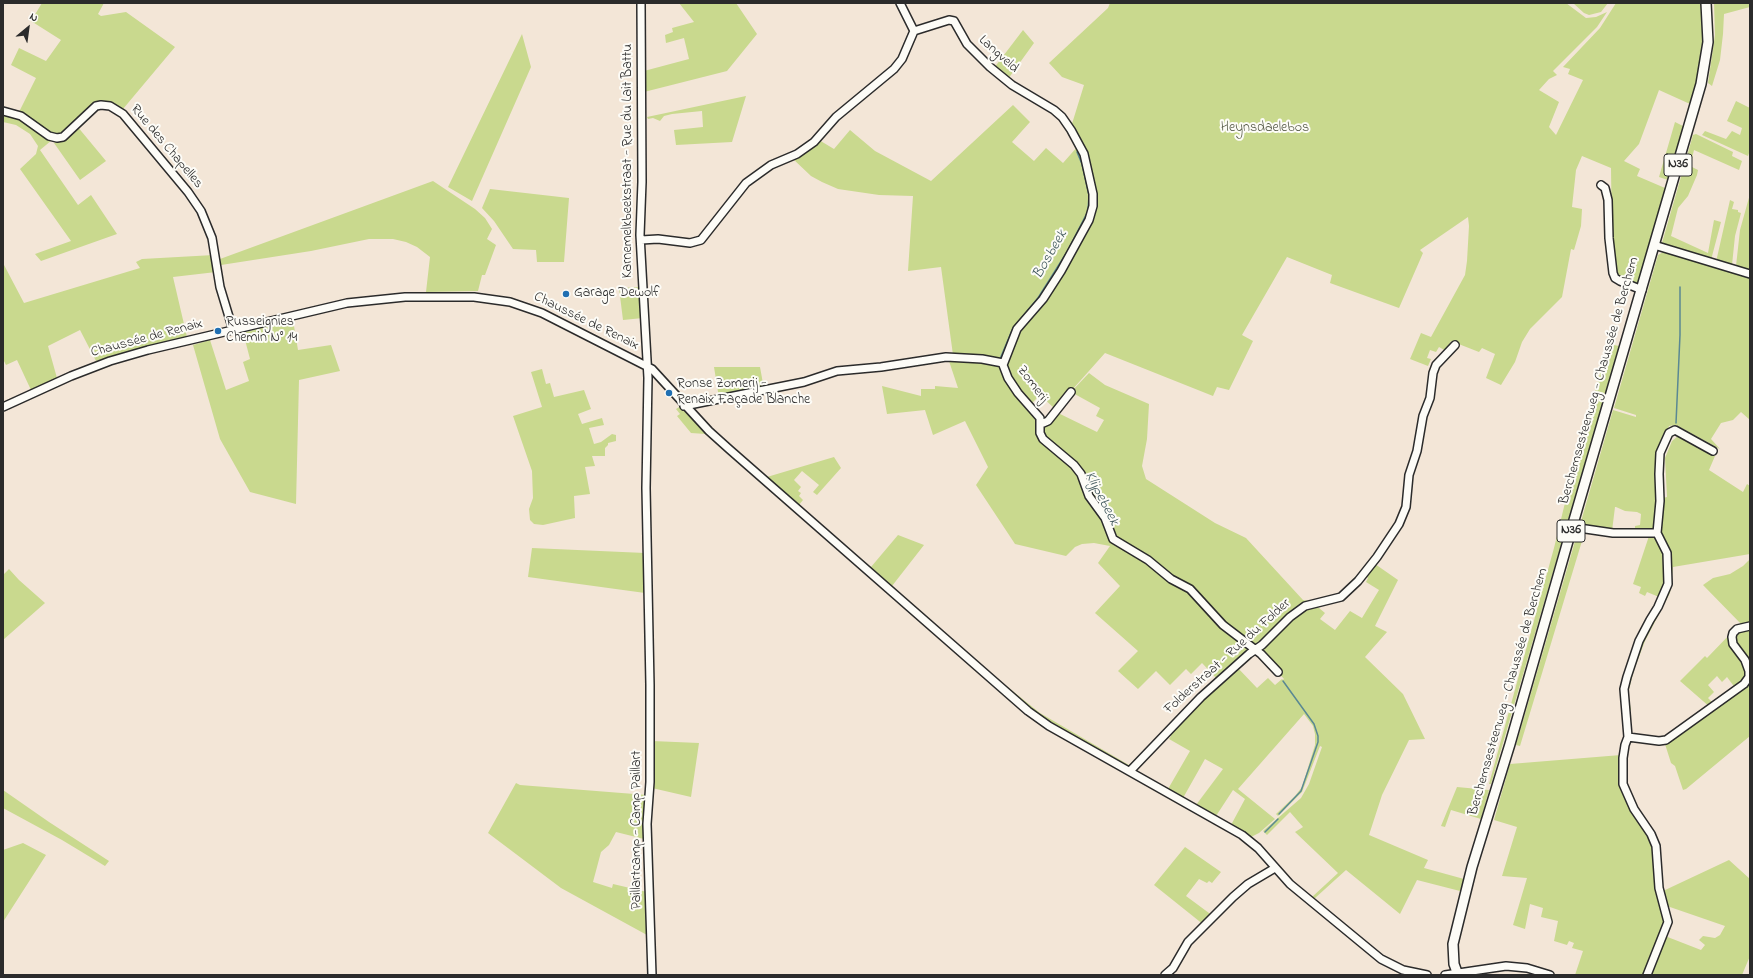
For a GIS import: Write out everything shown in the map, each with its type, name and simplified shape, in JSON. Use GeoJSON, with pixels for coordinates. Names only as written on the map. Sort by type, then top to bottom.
{"type":"FeatureCollection","features":[{"type":"Feature","properties":{"kind":"main road","name":"Berchemsesteenweg - Chaussée de Berchem"},"geometry":{"type":"LineString","coordinates":[[1458,974],[1452,951],[1454,935],[1487,816],[1526,690],[1701,84],[1708,42],[1706,3]]}},
{"type":"Feature","properties":{"kind":"street","name":"Karnemelkbeekstraat - Rue du Lait Battu"},"geometry":{"type":"LineString","coordinates":[[641,3],[641,240],[647,366],[646,488],[650,685]]}},
{"type":"Feature","properties":{"kind":"street"},"geometry":{"type":"LineString","coordinates":[[641,240],[658,239],[690,243],[701,240],[746,183],[771,165],[797,154],[810,145],[822,134],[836,117],[894,69],[902,59],[914,31],[900,3]]}},
{"type":"Feature","properties":{"kind":"street","name":"Langveld"},"geometry":{"type":"LineString","coordinates":[[914,31],[949,20],[954,21],[967,44],[990,67],[1012,85],[1054,110],[1062,118],[1079,144],[1090,175],[1093,201],[1089,220],[1061,272],[1043,299],[1017,329],[1003,363]]}},
{"type":"Feature","properties":{"kind":"street","name":"Rue des Chapelles"},"geometry":{"type":"LineString","coordinates":[[3,111],[21,116],[50,136],[56,138],[63,137],[96,106],[110,106],[123,114],[188,192],[201,211],[212,238],[220,287],[233,330]]}},
{"type":"Feature","properties":{"kind":"street"},"geometry":{"type":"LineString","coordinates":[[1601,185],[1606,188],[1608,200],[1609,238],[1613,273],[1615,278],[1620,281],[1642,290]]}},
{"type":"Feature","properties":{"kind":"street"},"geometry":{"type":"LineString","coordinates":[[1654,245],[1750,274]]}},
{"type":"Feature","properties":{"kind":"street","name":"Chaussée de Renaix"},"geometry":{"type":"LineString","coordinates":[[3,407],[103,363],[148,350],[323,308],[367,300],[421,296],[486,298],[514,303],[542,313],[647,366],[658,375],[684,406],[728,449],[1007,694],[1049,726],[1242,835],[1258,848],[1290,884],[1381,959],[1403,970],[1427,975]]}},
{"type":"Feature","properties":{"kind":"street","name":"Folderstraat - Rue du Folder"},"geometry":{"type":"LineString","coordinates":[[1130,771],[1201,697],[1255,649],[1262,645],[1301,608],[1308,605],[1337,599],[1343,596],[1364,574],[1388,543],[1399,524],[1406,507],[1409,475],[1417,451],[1423,416],[1430,398],[1433,374],[1436,365],[1455,345]]}},
{"type":"Feature","properties":{"kind":"street","name":"Zomerij"},"geometry":{"type":"LineString","coordinates":[[684,406],[804,382],[837,371],[949,357],[982,359],[1003,363],[1004,369],[1011,384],[1038,415],[1041,424],[1040,433],[1043,439],[1074,465],[1081,474],[1089,496],[1105,518],[1113,539],[1148,560],[1171,579],[1190,589],[1223,625],[1255,649],[1278,672]]}},
{"type":"Feature","properties":{"kind":"street"},"geometry":{"type":"LineString","coordinates":[[1041,424],[1048,421],[1071,392]]}},
{"type":"Feature","properties":{"kind":"street"},"geometry":{"type":"LineString","coordinates":[[1647,975],[1668,922],[1659,888],[1658,856],[1655,842],[1636,813],[1623,784],[1623,758],[1628,738],[1624,698],[1627,677],[1640,641],[1668,584],[1667,554],[1656,533],[1660,502],[1659,458],[1669,433],[1674,430],[1713,451]]}},
{"type":"Feature","properties":{"kind":"street"},"geometry":{"type":"LineString","coordinates":[[1572,527],[1613,533],[1656,533]]}},
{"type":"Feature","properties":{"kind":"street"},"geometry":{"type":"LineString","coordinates":[[1628,738],[1659,741],[1666,740],[1745,683],[1750,676],[1748,667],[1734,647],[1732,637],[1733,633],[1738,629],[1750,626]]}},
{"type":"Feature","properties":{"kind":"street","name":"Paillartcamp - Camp Paillart"},"geometry":{"type":"LineString","coordinates":[[650,685],[650,782],[647,824],[652,975]]}},
{"type":"Feature","properties":{"kind":"street"},"geometry":{"type":"LineString","coordinates":[[1165,975],[1173,968],[1188,942],[1233,897],[1248,884],[1275,868]]}},
{"type":"Feature","properties":{"kind":"street"},"geometry":{"type":"LineString","coordinates":[[1445,975],[1506,966],[1527,968],[1550,975]]}},
{"type":"Feature","properties":{"kind":"green space"},"geometry":{"type":"Polygon","coordinates":[[[42,3],[104,3],[98,14],[101,16],[126,12],[175,47],[123,109],[116,105],[101,103],[60,136],[54,135],[19,112],[36,78],[11,65],[19,48],[46,61],[61,40],[31,21],[42,3]]]}},
{"type":"Feature","properties":{"kind":"green space"},"geometry":{"type":"Polygon","coordinates":[[[679,3],[736,3],[757,34],[727,71],[644,92],[644,71],[689,59],[684,38],[666,43],[665,35],[673,32],[672,28],[694,22],[679,3]]]}},
{"type":"Feature","properties":{"kind":"green space","name":"Heynsdaelebos"},"geometry":{"type":"Polygon","coordinates":[[[1110,3],[1566,3],[1586,18],[1596,17],[1607,12],[1597,27],[1553,71],[1557,75],[1549,79],[1539,90],[1559,102],[1549,127],[1556,135],[1583,80],[1568,74],[1570,69],[1563,67],[1600,28],[1616,3],[1701,3],[1703,26],[1702,48],[1696,82],[1690,104],[1659,90],[1639,144],[1624,161],[1640,169],[1637,176],[1665,188],[1638,283],[1636,285],[1619,278],[1617,275],[1612,245],[1611,168],[1582,156],[1576,170],[1572,207],[1582,209],[1581,226],[1574,250],[1571,249],[1562,297],[1530,329],[1522,342],[1515,362],[1501,385],[1486,378],[1495,354],[1482,348],[1479,352],[1451,341],[1446,351],[1439,347],[1436,352],[1430,350],[1427,358],[1431,359],[1428,366],[1410,359],[1421,333],[1431,337],[1465,275],[1469,226],[1468,217],[1420,250],[1423,253],[1399,308],[1330,283],[1332,275],[1287,257],[1242,335],[1253,341],[1229,390],[1217,387],[1213,396],[1105,353],[1055,409],[1040,395],[1030,405],[1008,373],[1006,365],[1016,336],[1091,220],[1095,194],[1071,127],[1084,85],[1062,77],[1049,63],[1108,8],[1110,3]]]}},
{"type":"Feature","properties":{"kind":"green space"},"geometry":{"type":"Polygon","coordinates":[[[1573,3],[1608,3],[1601,12],[1589,15],[1584,13],[1573,3]]]}},
{"type":"Feature","properties":{"kind":"green space"},"geometry":{"type":"Polygon","coordinates":[[[1714,3],[1750,3],[1750,7],[1724,14],[1720,60],[1712,86],[1708,83],[1715,35],[1714,3]]]}},
{"type":"Feature","properties":{"kind":"green space"},"geometry":{"type":"Polygon","coordinates":[[[1023,30],[1034,43],[1008,79],[994,68],[1023,30]]]}},
{"type":"Feature","properties":{"kind":"green space"},"geometry":{"type":"Polygon","coordinates":[[[522,34],[531,67],[472,201],[448,187],[522,34]]]}},
{"type":"Feature","properties":{"kind":"green space"},"geometry":{"type":"Polygon","coordinates":[[[746,96],[732,142],[676,145],[674,130],[703,127],[702,111],[672,114],[664,116],[660,121],[653,118],[648,119],[647,117],[746,96]]]}},
{"type":"Feature","properties":{"kind":"green space"},"geometry":{"type":"Polygon","coordinates":[[[1736,101],[1750,108],[1750,150],[1748,156],[1702,135],[1705,131],[1726,139],[1732,131],[1740,135],[1742,128],[1727,121],[1736,101]]]}},
{"type":"Feature","properties":{"kind":"green space"},"geometry":{"type":"Polygon","coordinates":[[[1013,105],[1030,122],[1012,142],[1034,161],[1046,148],[1063,163],[1078,146],[1092,196],[1089,220],[1035,305],[1003,360],[953,355],[941,267],[908,271],[913,196],[879,195],[838,189],[811,176],[792,158],[819,140],[834,149],[850,130],[875,151],[931,181],[1013,105]]]}},
{"type":"Feature","properties":{"kind":"green space"},"geometry":{"type":"Polygon","coordinates":[[[3,114],[20,118],[52,140],[40,150],[78,205],[91,195],[117,234],[41,261],[35,254],[71,241],[20,169],[36,154],[38,146],[30,134],[16,125],[3,122],[3,114]]]}},
{"type":"Feature","properties":{"kind":"green space"},"geometry":{"type":"Polygon","coordinates":[[[1675,122],[1683,126],[1668,180],[1659,177],[1675,122]]]}},
{"type":"Feature","properties":{"kind":"green space"},"geometry":{"type":"Polygon","coordinates":[[[77,126],[106,161],[80,180],[54,143],[77,126]]]}},
{"type":"Feature","properties":{"kind":"green space"},"geometry":{"type":"Polygon","coordinates":[[[1696,134],[1733,152],[1732,156],[1742,161],[1739,170],[1694,150],[1690,166],[1698,170],[1697,175],[1688,196],[1678,208],[1671,236],[1708,253],[1714,220],[1721,222],[1711,260],[1663,245],[1662,243],[1693,135],[1696,134]]]}},
{"type":"Feature","properties":{"kind":"green space"},"geometry":{"type":"Polygon","coordinates":[[[433,181],[475,209],[485,218],[492,229],[487,239],[496,245],[485,275],[482,275],[478,291],[426,292],[430,257],[417,247],[406,242],[393,239],[369,239],[311,251],[221,265],[220,259],[433,181]]]}},
{"type":"Feature","properties":{"kind":"green space"},"geometry":{"type":"Polygon","coordinates":[[[490,189],[569,198],[564,262],[537,262],[536,250],[513,249],[494,221],[482,208],[490,189]]]}},
{"type":"Feature","properties":{"kind":"green space"},"geometry":{"type":"Polygon","coordinates":[[[1750,194],[1750,273],[1737,268],[1736,266],[1740,230],[1750,194]]]}},
{"type":"Feature","properties":{"kind":"green space"},"geometry":{"type":"Polygon","coordinates":[[[1730,200],[1734,202],[1732,209],[1738,210],[1738,212],[1741,213],[1735,236],[1732,265],[1716,262],[1730,200]]]}},
{"type":"Feature","properties":{"kind":"green space"},"geometry":{"type":"Polygon","coordinates":[[[1665,251],[1750,276],[1750,420],[1741,412],[1733,420],[1721,423],[1711,439],[1720,449],[1676,425],[1669,426],[1659,453],[1658,522],[1662,521],[1663,498],[1667,497],[1665,458],[1672,441],[1678,436],[1715,456],[1709,470],[1743,492],[1747,484],[1750,486],[1750,554],[1673,567],[1670,593],[1645,641],[1634,670],[1628,693],[1631,710],[1627,711],[1627,681],[1659,597],[1647,592],[1645,596],[1639,593],[1641,587],[1633,584],[1649,536],[1635,532],[1635,526],[1640,525],[1641,514],[1637,512],[1625,511],[1616,507],[1612,531],[1580,525],[1613,410],[1636,417],[1636,415],[1614,408],[1658,255],[1665,251]]]}},
{"type":"Feature","properties":{"kind":"green space"},"geometry":{"type":"Polygon","coordinates":[[[214,255],[216,272],[173,277],[187,337],[96,361],[80,330],[48,346],[57,378],[31,390],[17,360],[6,365],[3,359],[3,263],[24,303],[140,268],[136,262],[142,259],[214,255]]]}},
{"type":"Feature","properties":{"kind":"green space"},"geometry":{"type":"Polygon","coordinates":[[[640,287],[643,318],[623,320],[619,288],[640,287]]]}},
{"type":"Feature","properties":{"kind":"green space"},"geometry":{"type":"Polygon","coordinates":[[[293,320],[298,350],[331,345],[340,371],[299,380],[296,504],[250,492],[220,439],[193,345],[210,340],[226,390],[249,381],[243,362],[250,359],[244,336],[247,336],[246,332],[293,320]]]}},
{"type":"Feature","properties":{"kind":"green space"},"geometry":{"type":"Polygon","coordinates":[[[1614,345],[1619,346],[1491,784],[1489,784],[1601,370],[1614,345]]]}},
{"type":"Feature","properties":{"kind":"green space"},"geometry":{"type":"Polygon","coordinates":[[[948,358],[999,365],[1037,416],[1039,431],[1073,466],[1100,512],[1110,536],[1187,589],[1250,649],[1218,680],[1202,663],[1191,674],[1186,669],[1170,685],[1156,671],[1138,689],[1118,671],[1138,651],[1095,613],[1120,586],[1098,563],[1110,546],[1094,543],[1082,544],[1075,547],[1066,556],[1015,544],[976,485],[988,467],[965,421],[933,435],[925,410],[887,414],[882,386],[921,396],[921,389],[935,389],[935,386],[958,388],[948,358]]]}},
{"type":"Feature","properties":{"kind":"green space"},"geometry":{"type":"Polygon","coordinates":[[[714,367],[760,367],[764,389],[719,398],[714,367]]]}},
{"type":"Feature","properties":{"kind":"green space"},"geometry":{"type":"Polygon","coordinates":[[[542,369],[546,384],[550,383],[554,397],[584,390],[591,409],[578,414],[582,424],[602,418],[604,425],[589,428],[594,444],[601,442],[612,434],[616,435],[616,441],[608,443],[605,448],[605,456],[592,456],[595,466],[585,467],[590,494],[574,496],[575,518],[543,525],[534,524],[530,520],[529,509],[533,498],[532,471],[513,416],[542,407],[531,372],[542,369]]]}},
{"type":"Feature","properties":{"kind":"green space"},"geometry":{"type":"Polygon","coordinates":[[[1089,373],[1105,385],[1149,404],[1147,439],[1142,466],[1146,479],[1215,523],[1246,538],[1303,600],[1309,601],[1327,598],[1342,592],[1371,560],[1397,524],[1403,510],[1405,496],[1404,510],[1398,525],[1379,553],[1343,594],[1331,599],[1307,603],[1292,614],[1262,644],[1254,646],[1225,625],[1192,590],[1172,578],[1144,556],[1117,541],[1112,535],[1103,513],[1089,495],[1079,470],[1042,436],[1042,426],[1056,412],[1097,432],[1104,420],[1096,416],[1100,408],[1071,392],[1089,373]]]}},
{"type":"Feature","properties":{"kind":"green space"},"geometry":{"type":"Polygon","coordinates":[[[681,406],[706,434],[691,433],[677,416],[680,414],[676,409],[681,406]]]}},
{"type":"Feature","properties":{"kind":"green space"},"geometry":{"type":"Polygon","coordinates":[[[1424,419],[1427,420],[1411,483],[1410,507],[1397,533],[1375,564],[1398,580],[1375,626],[1387,632],[1365,657],[1403,694],[1425,739],[1409,740],[1382,795],[1369,835],[1428,860],[1424,868],[1464,879],[1460,891],[1417,880],[1400,914],[1346,870],[1314,899],[1312,897],[1338,873],[1295,832],[1303,827],[1290,812],[1267,835],[1263,831],[1301,798],[1309,784],[1322,747],[1320,746],[1302,792],[1278,816],[1276,814],[1295,796],[1302,787],[1315,745],[1313,726],[1304,714],[1238,789],[1275,819],[1259,833],[1251,837],[1231,825],[1245,799],[1233,790],[1216,816],[1196,805],[1223,769],[1205,759],[1183,798],[1168,789],[1190,751],[1169,739],[1171,736],[1167,733],[1236,666],[1257,688],[1268,678],[1275,685],[1282,679],[1283,680],[1284,679],[1259,651],[1301,609],[1319,608],[1325,613],[1320,619],[1335,630],[1350,611],[1362,618],[1379,590],[1366,582],[1368,578],[1365,575],[1395,534],[1409,486],[1424,419]]]}},
{"type":"Feature","properties":{"kind":"green space"},"geometry":{"type":"Polygon","coordinates":[[[834,457],[841,468],[817,495],[813,492],[819,485],[802,471],[794,480],[801,487],[798,491],[801,493],[799,496],[803,500],[798,506],[762,474],[767,477],[834,457]]]}},
{"type":"Feature","properties":{"kind":"green space"},"geometry":{"type":"Polygon","coordinates":[[[1578,531],[1585,531],[1520,746],[1516,745],[1578,531]]]}},
{"type":"Feature","properties":{"kind":"green space"},"geometry":{"type":"Polygon","coordinates":[[[898,535],[924,545],[892,586],[975,659],[974,660],[864,563],[865,562],[871,567],[898,535]]]}},
{"type":"Feature","properties":{"kind":"green space"},"geometry":{"type":"Polygon","coordinates":[[[532,548],[645,553],[645,593],[528,577],[532,548]]]}},
{"type":"Feature","properties":{"kind":"green space"},"geometry":{"type":"Polygon","coordinates":[[[1750,559],[1750,625],[1743,626],[1703,585],[1713,578],[1730,574],[1743,566],[1750,559]]]}},
{"type":"Feature","properties":{"kind":"green space"},"geometry":{"type":"Polygon","coordinates":[[[9,569],[45,603],[3,640],[3,575],[9,569]]]}},
{"type":"Feature","properties":{"kind":"green space"},"geometry":{"type":"Polygon","coordinates":[[[1750,628],[1750,664],[1735,641],[1738,632],[1750,628]]]}},
{"type":"Feature","properties":{"kind":"green space"},"geometry":{"type":"Polygon","coordinates":[[[1732,632],[1731,635],[1749,674],[1736,689],[1727,677],[1722,682],[1717,676],[1708,685],[1714,692],[1708,698],[1715,705],[1711,708],[1680,681],[1705,656],[1707,658],[1732,632]]]}},
{"type":"Feature","properties":{"kind":"green space"},"geometry":{"type":"Polygon","coordinates":[[[994,676],[1040,713],[1129,765],[1169,727],[1128,767],[1048,721],[1021,701],[994,676]]]}},
{"type":"Feature","properties":{"kind":"green space"},"geometry":{"type":"Polygon","coordinates":[[[1750,681],[1750,736],[1683,790],[1675,766],[1671,763],[1665,744],[1716,709],[1750,681]]]}},
{"type":"Feature","properties":{"kind":"green space"},"geometry":{"type":"Polygon","coordinates":[[[652,741],[699,743],[691,797],[652,788],[652,741]]]}},
{"type":"Feature","properties":{"kind":"green space"},"geometry":{"type":"Polygon","coordinates":[[[1621,755],[1620,783],[1628,805],[1654,846],[1666,919],[1646,975],[1575,975],[1583,951],[1572,948],[1574,943],[1569,941],[1567,945],[1554,941],[1558,921],[1541,917],[1543,908],[1530,904],[1525,929],[1513,925],[1527,878],[1502,876],[1517,827],[1494,820],[1510,764],[1621,755]]]}},
{"type":"Feature","properties":{"kind":"green space"},"geometry":{"type":"Polygon","coordinates":[[[516,783],[520,785],[647,795],[644,839],[616,832],[609,845],[601,852],[593,882],[612,888],[613,884],[647,892],[647,935],[561,888],[488,833],[516,783]]]}},
{"type":"Feature","properties":{"kind":"green space"},"geometry":{"type":"Polygon","coordinates":[[[1457,787],[1489,790],[1481,819],[1451,810],[1445,827],[1441,826],[1457,787]]]}},
{"type":"Feature","properties":{"kind":"green space"},"geometry":{"type":"Polygon","coordinates":[[[3,790],[109,861],[105,866],[62,840],[3,808],[3,790]]]}},
{"type":"Feature","properties":{"kind":"green space"},"geometry":{"type":"Polygon","coordinates":[[[23,843],[46,855],[3,922],[3,850],[23,843]]]}},
{"type":"Feature","properties":{"kind":"green space"},"geometry":{"type":"Polygon","coordinates":[[[1185,847],[1221,872],[1212,883],[1209,881],[1207,883],[1199,879],[1186,896],[1213,916],[1204,925],[1154,885],[1185,847]]]}},
{"type":"Feature","properties":{"kind":"green space"},"geometry":{"type":"Polygon","coordinates":[[[1729,860],[1750,879],[1750,956],[1742,975],[1649,975],[1665,936],[1701,950],[1705,945],[1699,940],[1703,936],[1715,938],[1720,935],[1725,926],[1667,906],[1663,891],[1729,860]]]}},
{"type":"Feature","properties":{"kind":"waterway","name":"Bosbeek"},"geometry":{"type":"LineString","coordinates":[[1000,359],[1013,328],[1038,298],[1067,252],[1088,211],[1089,195],[1082,164],[1077,152]]}},
{"type":"Feature","properties":{"kind":"waterway"},"geometry":{"type":"LineString","coordinates":[[1676,423],[1680,335],[1680,287]]}},
{"type":"Feature","properties":{"kind":"waterway"},"geometry":{"type":"LineString","coordinates":[[1661,524],[1661,534]]}},
{"type":"Feature","properties":{"kind":"waterway","name":"Klijpebeek"},"geometry":{"type":"LineString","coordinates":[[1279,814],[1301,791],[1318,742],[1318,736],[1314,724],[1283,681]]}},
{"type":"Feature","properties":{"kind":"waterway","name":"Klijpebeek"},"geometry":{"type":"LineString","coordinates":[[1265,832],[1278,819]]}},
{"type":"Feature","properties":{"kind":"place","name":"Garage Dewolf"},"geometry":{"type":"Point","coordinates":[566,294]}},
{"type":"Feature","properties":{"kind":"place","name":"Russeignies Chemin N° 14"},"geometry":{"type":"Point","coordinates":[218,331]}},
{"type":"Feature","properties":{"kind":"place","name":"Ronse Zomerij - Renaix Façade Blanche"},"geometry":{"type":"Point","coordinates":[669,393]}}]}
